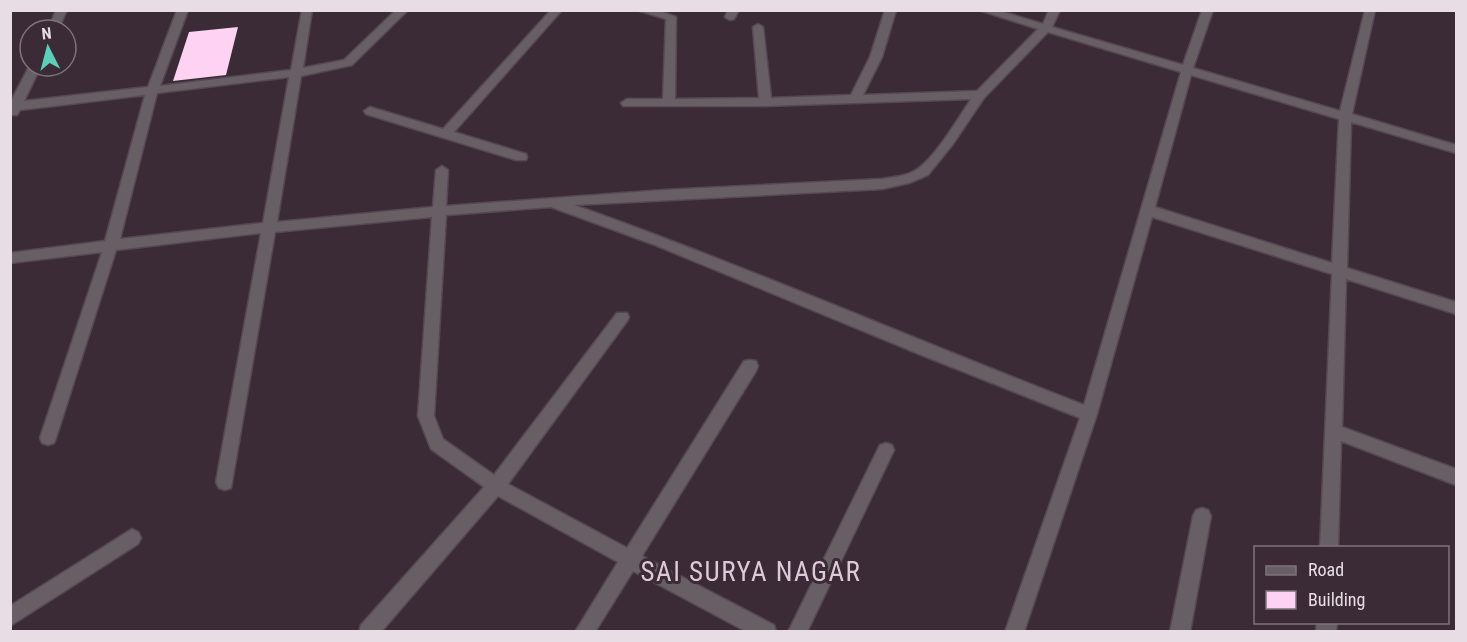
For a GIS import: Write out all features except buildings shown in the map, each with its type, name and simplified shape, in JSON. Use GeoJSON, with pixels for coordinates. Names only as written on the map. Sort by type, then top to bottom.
{"type":"FeatureCollection","features":[{"type":"Feature","properties":{"kind":"street"},"geometry":{"type":"LineString","coordinates":[[48,438],[111,245],[152,91],[183,10]]}},
{"type":"Feature","properties":{"kind":"street"},"geometry":{"type":"LineString","coordinates":[[225,482],[308,10]]}},
{"type":"Feature","properties":{"kind":"street"},"geometry":{"type":"LineString","coordinates":[[12,110],[297,73],[348,63],[403,10]]}},
{"type":"Feature","properties":{"kind":"street"},"geometry":{"type":"LineString","coordinates":[[446,133],[557,10]]}},
{"type":"Feature","properties":{"kind":"street"},"geometry":{"type":"LineString","coordinates":[[642,10],[670,17],[669,103]]}},
{"type":"Feature","properties":{"kind":"street"},"geometry":{"type":"LineString","coordinates":[[855,99],[876,57],[891,10]]}},
{"type":"Feature","properties":{"kind":"street"},"geometry":{"type":"LineString","coordinates":[[984,10],[1456,149]]}},
{"type":"Feature","properties":{"kind":"street"},"geometry":{"type":"LineString","coordinates":[[10,258],[269,227],[548,201],[748,189],[882,184],[904,180],[923,172],[949,141],[980,95],[1047,28],[1055,10]]}},
{"type":"Feature","properties":{"kind":"street"},"geometry":{"type":"LineString","coordinates":[[1014,632],[1089,414],[1187,70],[1208,10]]}},
{"type":"Feature","properties":{"kind":"street"},"geometry":{"type":"LineString","coordinates":[[1329,546],[1345,117],[1370,10]]}},
{"type":"Feature","properties":{"kind":"street"},"geometry":{"type":"LineString","coordinates":[[758,27],[765,102]]}},
{"type":"Feature","properties":{"kind":"street"},"geometry":{"type":"LineString","coordinates":[[12,110],[29,78]]}},
{"type":"Feature","properties":{"kind":"street"},"geometry":{"type":"LineString","coordinates":[[627,104],[980,95]]}},
{"type":"Feature","properties":{"kind":"street"},"geometry":{"type":"LineString","coordinates":[[370,111],[521,157]]}},
{"type":"Feature","properties":{"kind":"street"},"geometry":{"type":"LineString","coordinates":[[442,170],[426,416],[437,444],[496,486],[768,632]]}},
{"type":"Feature","properties":{"kind":"street"},"geometry":{"type":"LineString","coordinates":[[548,201],[671,245],[929,352],[1089,414]]}},
{"type":"Feature","properties":{"kind":"street"},"geometry":{"type":"LineString","coordinates":[[1147,210],[1456,308]]}},
{"type":"Feature","properties":{"kind":"street"},"geometry":{"type":"LineString","coordinates":[[368,632],[496,486],[622,317]]}},
{"type":"Feature","properties":{"kind":"street"},"geometry":{"type":"LineString","coordinates":[[584,632],[750,366]]}},
{"type":"Feature","properties":{"kind":"street"},"geometry":{"type":"LineString","coordinates":[[1333,431],[1456,477]]}},
{"type":"Feature","properties":{"kind":"street"},"geometry":{"type":"LineString","coordinates":[[797,632],[886,450]]}},
{"type":"Feature","properties":{"kind":"street"},"geometry":{"type":"LineString","coordinates":[[1180,632],[1202,516]]}},
{"type":"Feature","properties":{"kind":"street"},"geometry":{"type":"LineString","coordinates":[[10,617],[132,538]]}},
{"type":"Feature","properties":{"kind":"district","name":"SAI SURYA NAGAR"},"geometry":{"type":"Point","coordinates":[751,572]}}]}
